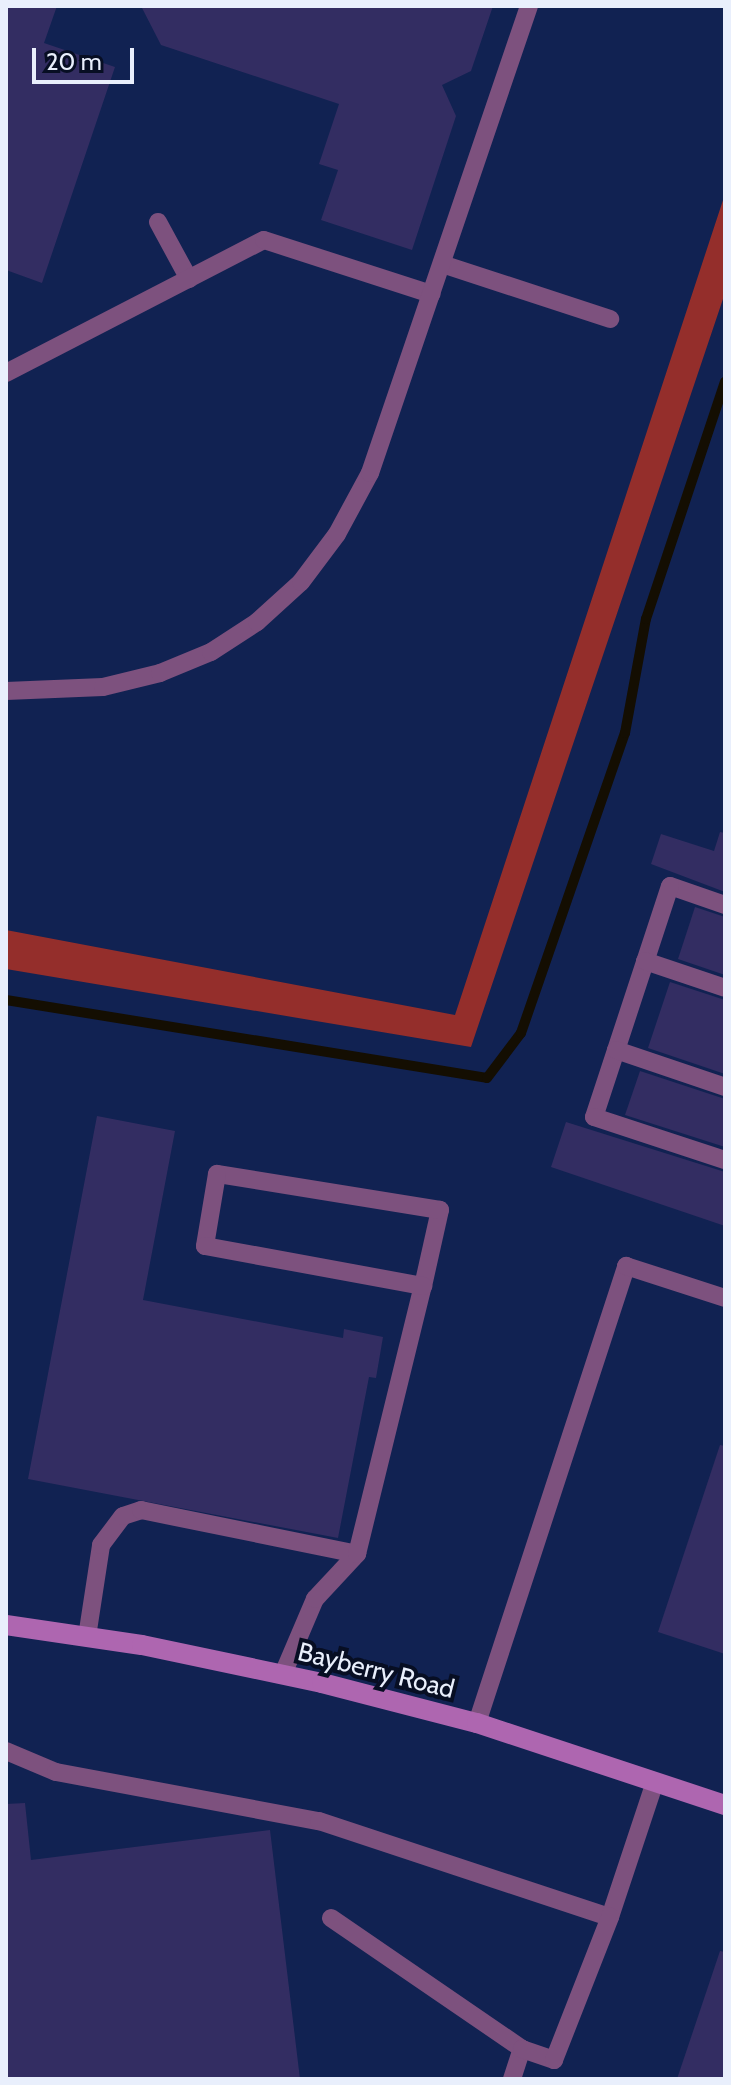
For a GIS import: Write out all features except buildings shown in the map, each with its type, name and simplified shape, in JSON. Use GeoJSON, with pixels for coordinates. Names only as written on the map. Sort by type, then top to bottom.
{"type":"FeatureCollection","features":[{"type":"Feature","properties":{"kind":"street","name":"Bayberry Road"},"geometry":{"type":"LineString","coordinates":[[6,1625],[283,1674],[477,1723],[725,1805]]}},
{"type":"Feature","properties":{"kind":"lane"},"geometry":{"type":"LineString","coordinates":[[6,691],[103,687],[160,673],[211,652],[257,622],[292,591],[337,534],[370,473],[529,6]]}},
{"type":"Feature","properties":{"kind":"lane"},"geometry":{"type":"LineString","coordinates":[[158,222],[189,279]]}},
{"type":"Feature","properties":{"kind":"lane"},"geometry":{"type":"LineString","coordinates":[[6,373],[264,240],[431,294]]}},
{"type":"Feature","properties":{"kind":"lane"},"geometry":{"type":"LineString","coordinates":[[442,264],[610,319]]}},
{"type":"Feature","properties":{"kind":"lane"},"geometry":{"type":"LineString","coordinates":[[725,905],[670,886],[594,1117],[725,1160]]}},
{"type":"Feature","properties":{"kind":"lane"},"geometry":{"type":"LineString","coordinates":[[645,961],[725,988]]}},
{"type":"Feature","properties":{"kind":"lane"},"geometry":{"type":"LineString","coordinates":[[616,1050],[725,1087]]}},
{"type":"Feature","properties":{"kind":"lane"},"geometry":{"type":"LineString","coordinates":[[283,1674],[315,1599],[357,1554],[423,1286],[440,1210],[217,1174],[205,1246],[423,1286]]}},
{"type":"Feature","properties":{"kind":"lane"},"geometry":{"type":"LineString","coordinates":[[477,1723],[626,1266],[725,1298]]}},
{"type":"Feature","properties":{"kind":"lane"},"geometry":{"type":"LineString","coordinates":[[87,1637],[101,1545],[123,1516],[141,1510],[357,1554]]}},
{"type":"Feature","properties":{"kind":"lane"},"geometry":{"type":"LineString","coordinates":[[6,1751],[56,1772],[319,1821],[610,1917]]}},
{"type":"Feature","properties":{"kind":"lane"},"geometry":{"type":"LineString","coordinates":[[331,1918],[522,2049],[554,2060],[610,1917],[655,1782]]}},
{"type":"Feature","properties":{"kind":"lane"},"geometry":{"type":"LineString","coordinates":[[512,2079],[522,2049]]}},
{"type":"Feature","properties":{"kind":"shaded area"},"geometry":{"type":"Polygon","coordinates":[[[725,194],[725,293],[471,1047],[6,969],[6,930],[455,1015],[725,194]]]}},
{"type":"Feature","properties":{"kind":"waterway"},"geometry":{"type":"LineString","coordinates":[[6,1000],[487,1078],[521,1033],[625,733],[646,619],[725,382]]}}]}
